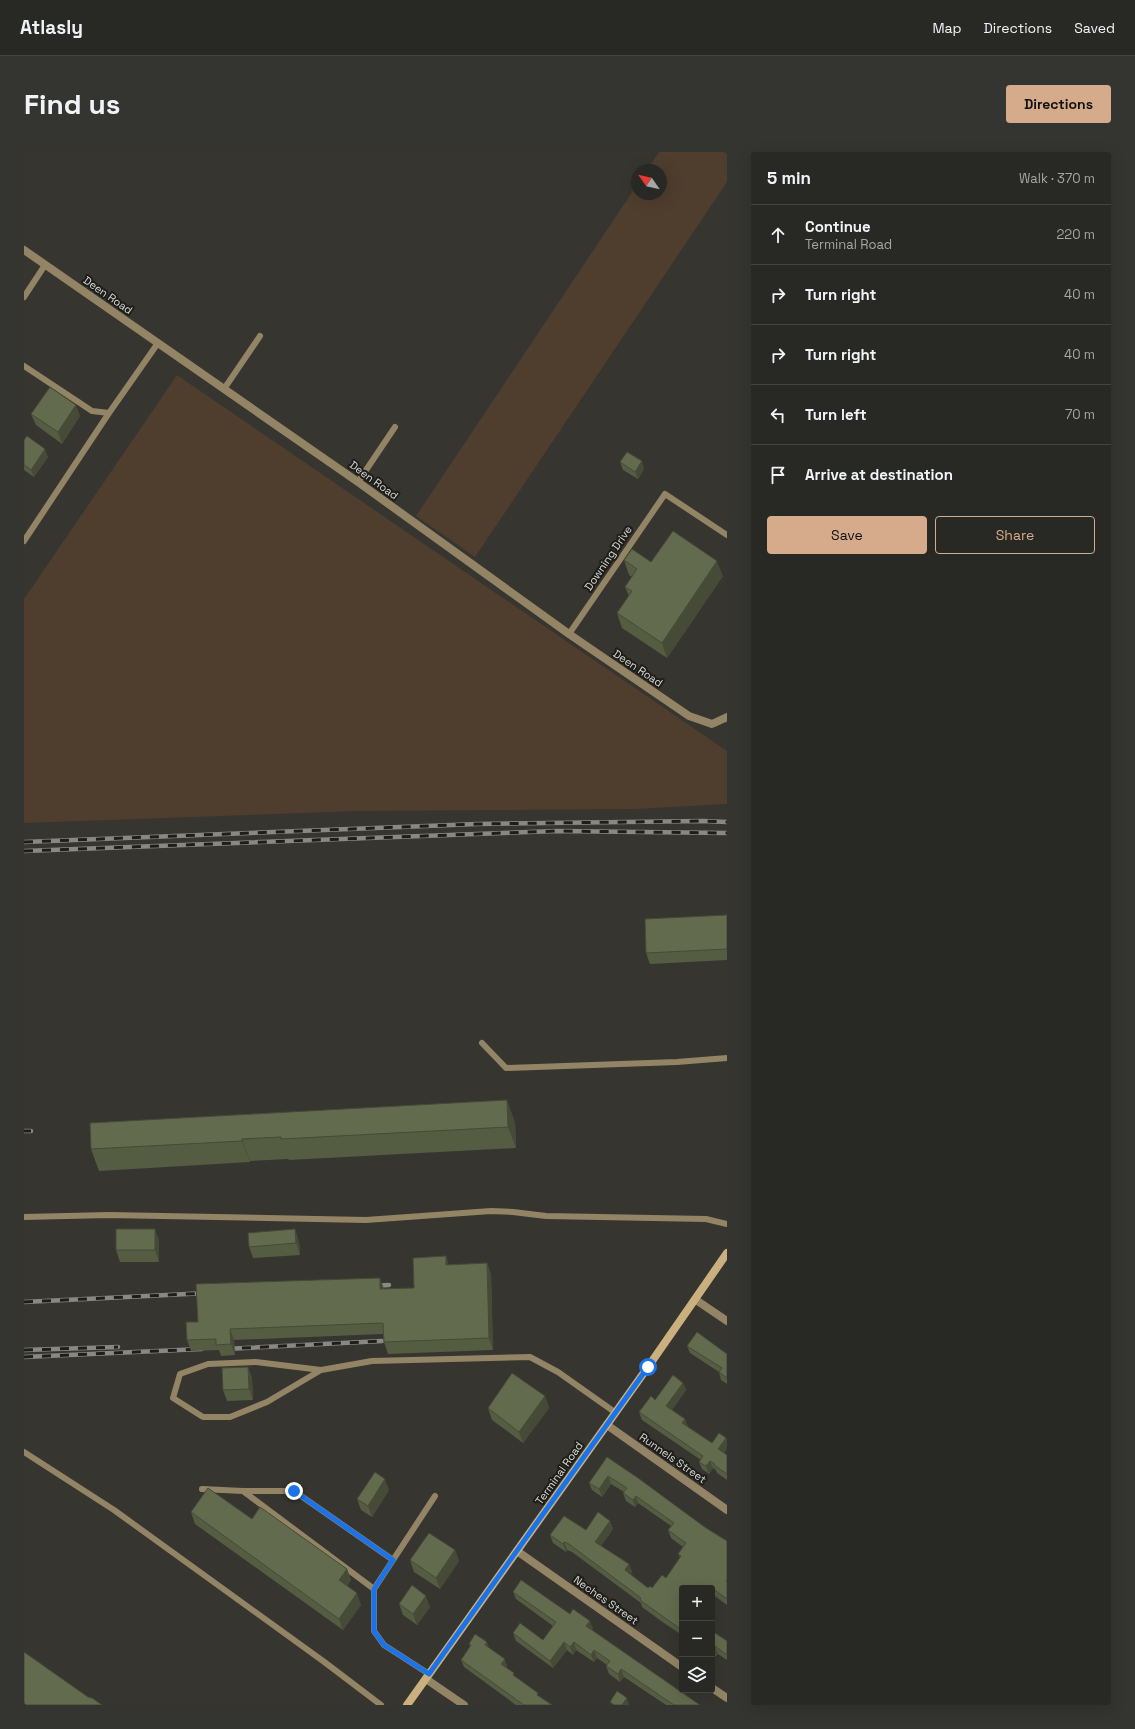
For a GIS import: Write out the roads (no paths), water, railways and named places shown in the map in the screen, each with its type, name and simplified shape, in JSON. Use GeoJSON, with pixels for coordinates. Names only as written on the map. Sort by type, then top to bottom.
{"type":"FeatureCollection","features":[{"type":"Feature","properties":{"kind":"main road","name":"Terminal Road"},"geometry":{"type":"LineString","coordinates":[[407,1705],[696,1300],[727,1253]]}},
{"type":"Feature","properties":{"kind":"street","name":"Deen Road"},"geometry":{"type":"LineString","coordinates":[[24,250],[358,482],[569,634],[689,716],[712,724],[727,717]]}},
{"type":"Feature","properties":{"kind":"street"},"geometry":{"type":"LineString","coordinates":[[696,1300],[727,1321]]}},
{"type":"Feature","properties":{"kind":"street","name":"Runnels Street"},"geometry":{"type":"LineString","coordinates":[[607,1425],[727,1510]]}},
{"type":"Feature","properties":{"kind":"street","name":"Neches Street"},"geometry":{"type":"LineString","coordinates":[[517,1551],[679,1665]]}},
{"type":"Feature","properties":{"kind":"street"},"geometry":{"type":"LineString","coordinates":[[428,1677],[464,1705]]}},
{"type":"Feature","properties":{"kind":"street"},"geometry":{"type":"LineString","coordinates":[[715,1690],[727,1698]]}},
{"type":"Feature","properties":{"kind":"lane"},"geometry":{"type":"LineString","coordinates":[[24,297],[46,265]]}},
{"type":"Feature","properties":{"kind":"lane"},"geometry":{"type":"LineString","coordinates":[[224,389],[260,336]]}},
{"type":"Feature","properties":{"kind":"lane"},"geometry":{"type":"LineString","coordinates":[[24,541],[158,342]]}},
{"type":"Feature","properties":{"kind":"lane"},"geometry":{"type":"LineString","coordinates":[[24,366],[92,411],[109,413]]}},
{"type":"Feature","properties":{"kind":"lane"},"geometry":{"type":"LineString","coordinates":[[358,482],[395,427]]}},
{"type":"Feature","properties":{"kind":"lane","name":"Downing Drive"},"geometry":{"type":"LineString","coordinates":[[569,634],[664,494],[727,535]]}},
{"type":"Feature","properties":{"kind":"lane"},"geometry":{"type":"LineString","coordinates":[[482,1043],[506,1068],[677,1062],[727,1058]]}},
{"type":"Feature","properties":{"kind":"lane"},"geometry":{"type":"LineString","coordinates":[[24,1217],[109,1215],[366,1220],[491,1211],[546,1216],[706,1219],[727,1224]]}},
{"type":"Feature","properties":{"kind":"lane"},"geometry":{"type":"LineString","coordinates":[[322,1370],[267,1402],[230,1417],[203,1417],[173,1398],[180,1374],[208,1364],[256,1362],[322,1370],[372,1361],[530,1357],[558,1372],[616,1413]]}},
{"type":"Feature","properties":{"kind":"lane"},"geometry":{"type":"LineString","coordinates":[[24,1452],[114,1510],[324,1661],[381,1705]]}},
{"type":"Feature","properties":{"kind":"lane"},"geometry":{"type":"LineString","coordinates":[[202,1489],[294,1491],[393,1560]]}},
{"type":"Feature","properties":{"kind":"lane"},"geometry":{"type":"LineString","coordinates":[[243,1491],[374,1589]]}},
{"type":"Feature","properties":{"kind":"lane"},"geometry":{"type":"LineString","coordinates":[[428,1677],[384,1645],[374,1631],[374,1589],[435,1496]]}},
{"type":"Feature","properties":{"kind":"railway"},"geometry":{"type":"LineString","coordinates":[[24,842],[477,824],[727,822]]}},
{"type":"Feature","properties":{"kind":"railway"},"geometry":{"type":"LineString","coordinates":[[24,851],[557,831],[727,833]]}},
{"type":"Feature","properties":{"kind":"railway"},"geometry":{"type":"LineString","coordinates":[[24,1131],[31,1131]]}},
{"type":"Feature","properties":{"kind":"railway"},"geometry":{"type":"LineString","coordinates":[[371,1286],[389,1285]]}},
{"type":"Feature","properties":{"kind":"railway"},"geometry":{"type":"LineString","coordinates":[[24,1302],[208,1293]]}},
{"type":"Feature","properties":{"kind":"railway"},"geometry":{"type":"LineString","coordinates":[[224,1349],[382,1341]]}},
{"type":"Feature","properties":{"kind":"railway"},"geometry":{"type":"LineString","coordinates":[[24,1350],[118,1347]]}},
{"type":"Feature","properties":{"kind":"railway"},"geometry":{"type":"LineString","coordinates":[[24,1357],[202,1349]]}}]}
